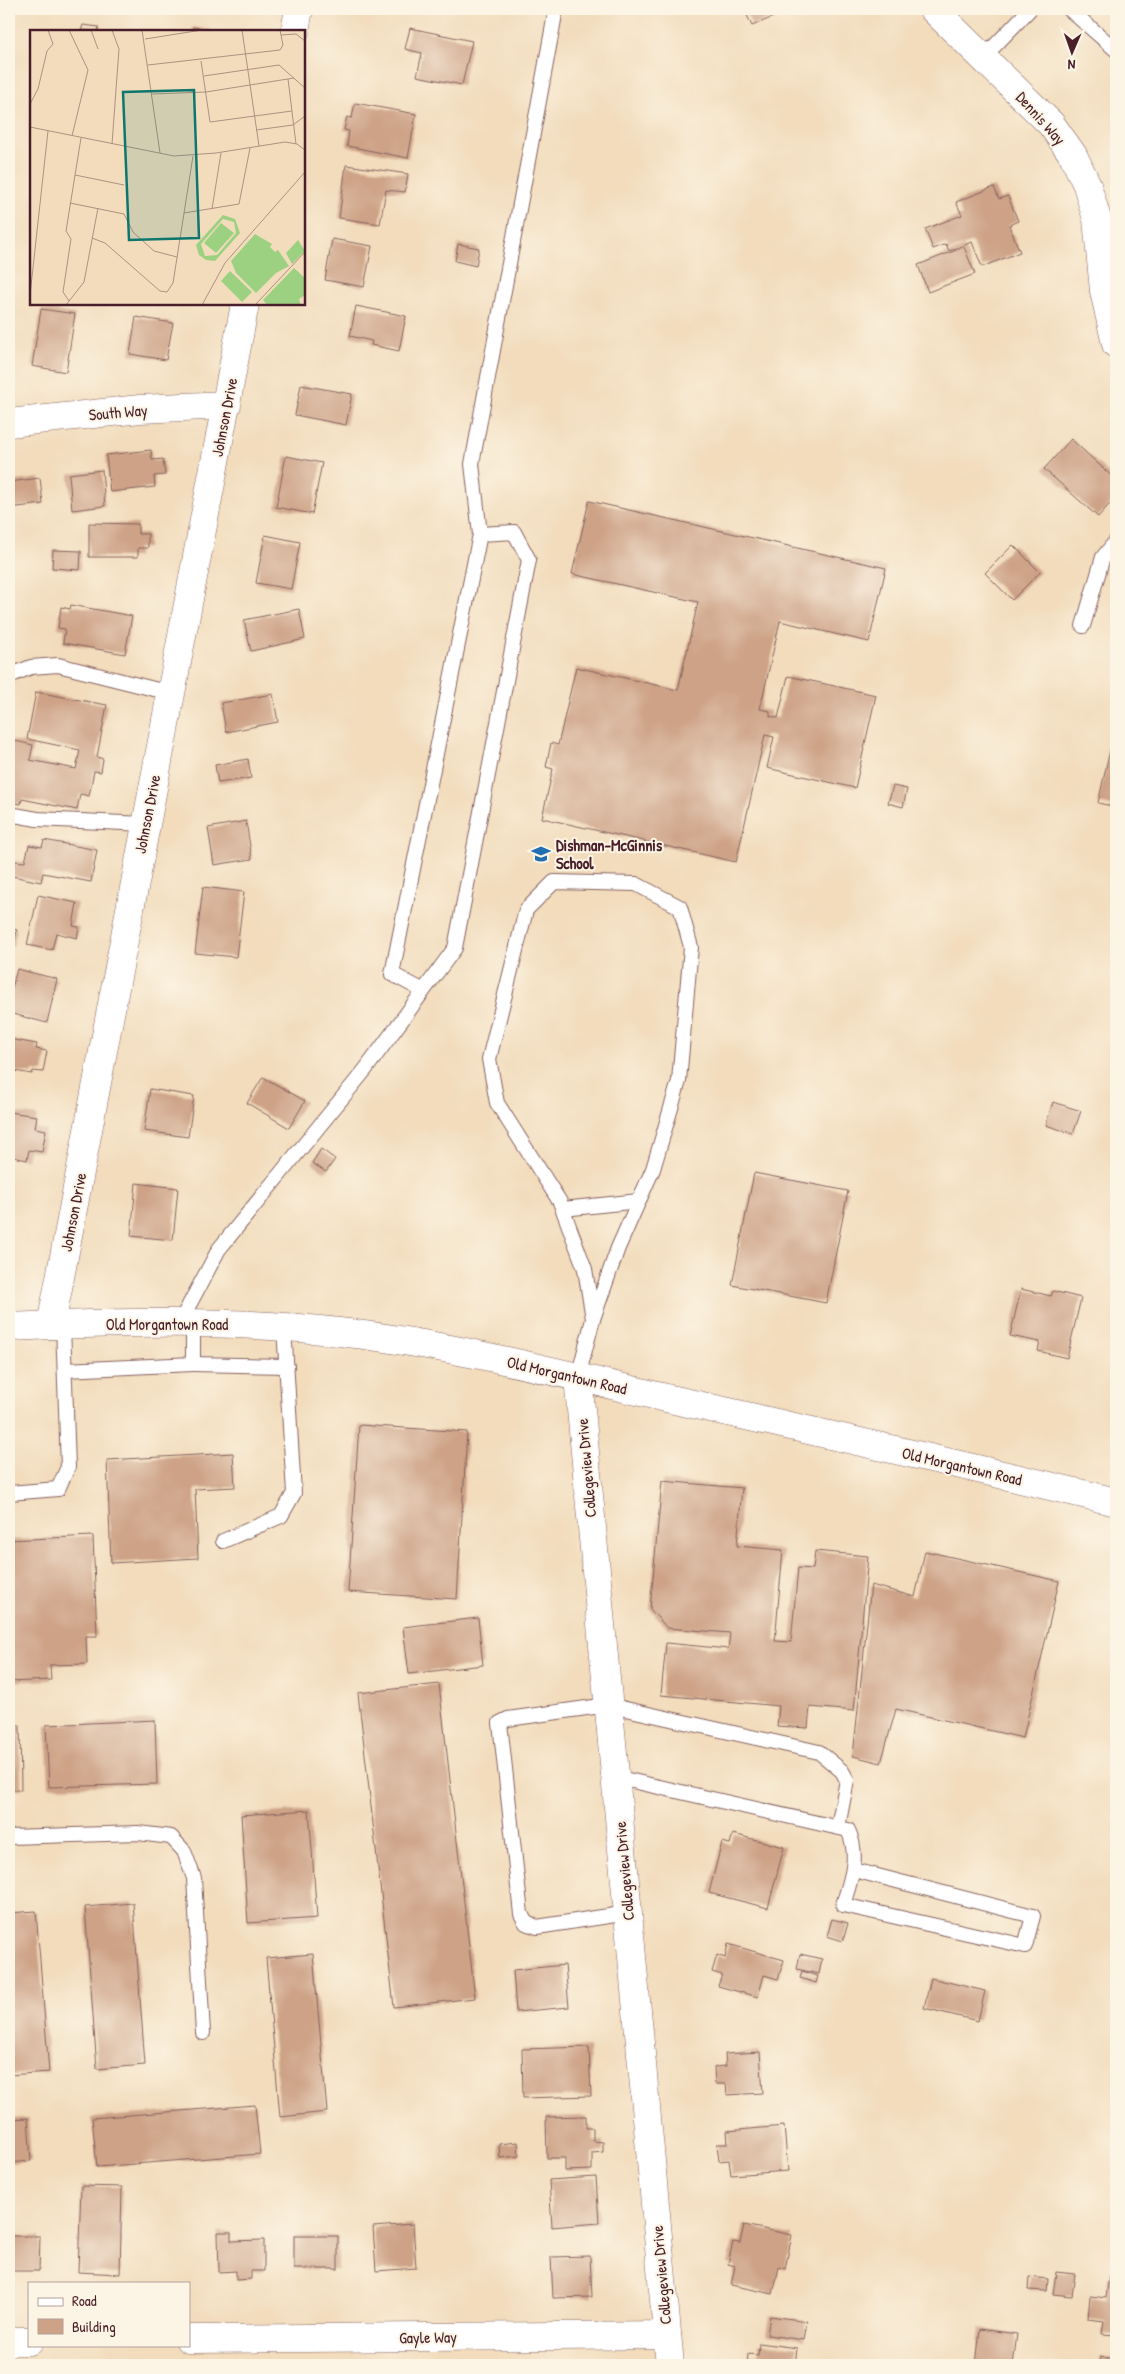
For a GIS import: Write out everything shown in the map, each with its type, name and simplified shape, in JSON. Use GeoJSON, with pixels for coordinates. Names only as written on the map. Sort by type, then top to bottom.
{"type":"FeatureCollection","features":[{"type":"Feature","properties":{"kind":"street"},"geometry":{"type":"LineString","coordinates":[[295,30],[299,9]]}},
{"type":"Feature","properties":{"kind":"street","name":"Dennis Way"},"geometry":{"type":"LineString","coordinates":[[933,9],[1050,124],[1073,155],[1087,185],[1097,219],[1112,307],[1116,344]]}},
{"type":"Feature","properties":{"kind":"street","name":"Johnson Drive"},"geometry":{"type":"LineString","coordinates":[[57,1325],[170,693],[245,305]]}},
{"type":"Feature","properties":{"kind":"street","name":"South Way"},"geometry":{"type":"LineString","coordinates":[[9,423],[140,409],[227,405]]}},
{"type":"Feature","properties":{"kind":"street","name":"Old Morgantown Road"},"geometry":{"type":"LineString","coordinates":[[9,1327],[187,1322],[347,1332],[424,1344],[578,1377],[1116,1502]]}},
{"type":"Feature","properties":{"kind":"street","name":"Collegeview Drive"},"geometry":{"type":"LineString","coordinates":[[578,1377],[670,2365]]}},
{"type":"Feature","properties":{"kind":"street","name":"Gayle Way"},"geometry":{"type":"LineString","coordinates":[[190,2339],[667,2335]]}},
{"type":"Feature","properties":{"kind":"street"},"geometry":{"type":"LineString","coordinates":[[9,2341],[28,2341]]}},
{"type":"Feature","properties":{"kind":"lane"},"geometry":{"type":"LineString","coordinates":[[422,990],[392,974],[480,534],[472,464],[556,9]]}},
{"type":"Feature","properties":{"kind":"lane"},"geometry":{"type":"LineString","coordinates":[[983,58],[1030,9]]}},
{"type":"Feature","properties":{"kind":"lane"},"geometry":{"type":"LineString","coordinates":[[1069,9],[1116,50]]}},
{"type":"Feature","properties":{"kind":"lane"},"geometry":{"type":"LineString","coordinates":[[194,1364],[187,1322],[219,1249],[365,1070],[422,990],[455,948],[529,560],[514,532],[480,534]]}},
{"type":"Feature","properties":{"kind":"lane"},"geometry":{"type":"LineString","coordinates":[[1083,626],[1103,557],[1116,541]]}},
{"type":"Feature","properties":{"kind":"lane"},"geometry":{"type":"LineString","coordinates":[[9,676],[31,667],[58,665],[170,693]]}},
{"type":"Feature","properties":{"kind":"lane"},"geometry":{"type":"LineString","coordinates":[[9,814],[37,819],[146,824]]}},
{"type":"Feature","properties":{"kind":"lane"},"geometry":{"type":"LineString","coordinates":[[578,1377],[593,1318],[618,1248],[653,1169],[679,1081],[691,947],[680,907],[636,884],[554,882],[526,910],[489,1059],[497,1103],[563,1209],[585,1269],[593,1318]]}},
{"type":"Feature","properties":{"kind":"lane"},"geometry":{"type":"LineString","coordinates":[[563,1209],[639,1200]]}},
{"type":"Feature","properties":{"kind":"lane"},"geometry":{"type":"LineString","coordinates":[[9,1493],[58,1489],[68,1467],[65,1370],[57,1325]]}},
{"type":"Feature","properties":{"kind":"lane"},"geometry":{"type":"LineString","coordinates":[[224,1541],[281,1516],[294,1493],[284,1327]]}},
{"type":"Feature","properties":{"kind":"lane"},"geometry":{"type":"LineString","coordinates":[[65,1370],[194,1364],[287,1366]]}},
{"type":"Feature","properties":{"kind":"lane"},"geometry":{"type":"LineString","coordinates":[[628,1913],[537,1927],[526,1923],[521,1914],[499,1732],[500,1723],[508,1719],[608,1705],[819,1752],[842,1771],[847,1780],[838,1827]]}},
{"type":"Feature","properties":{"kind":"lane"},"geometry":{"type":"LineString","coordinates":[[615,1777],[848,1830],[853,1840],[854,1870],[843,1905],[1025,1946],[1033,1916],[854,1870]]}},
{"type":"Feature","properties":{"kind":"lane"},"geometry":{"type":"LineString","coordinates":[[9,1837],[138,1833],[171,1837],[184,1851],[194,1878],[203,2034]]}},
{"type":"Feature","properties":{"kind":"building"},"geometry":{"type":"Polygon","coordinates":[[[744,9],[784,9],[785,12],[752,26],[744,9]]]}},
{"type":"Feature","properties":{"kind":"building"},"geometry":{"type":"Polygon","coordinates":[[[83,25],[99,27],[98,30],[81,30],[83,25]]]}},
{"type":"Feature","properties":{"kind":"building"},"geometry":{"type":"Polygon","coordinates":[[[193,27],[211,30],[192,30],[193,27]]]}},
{"type":"Feature","properties":{"kind":"building"},"geometry":{"type":"Polygon","coordinates":[[[410,28],[472,41],[462,85],[417,76],[422,53],[405,49],[410,28]]]}},
{"type":"Feature","properties":{"kind":"building"},"geometry":{"type":"Polygon","coordinates":[[[355,103],[416,114],[408,158],[347,146],[349,131],[344,130],[347,117],[352,118],[355,103]]]}},
{"type":"Feature","properties":{"kind":"building"},"geometry":{"type":"Polygon","coordinates":[[[346,165],[408,174],[405,192],[386,190],[380,224],[339,218],[346,165]]]}},
{"type":"Feature","properties":{"kind":"building"},"geometry":{"type":"Polygon","coordinates":[[[994,187],[999,199],[1008,196],[1018,221],[1009,225],[1020,252],[982,267],[972,242],[949,251],[946,244],[933,249],[925,229],[962,215],[956,202],[994,187]]]}},
{"type":"Feature","properties":{"kind":"building"},"geometry":{"type":"Polygon","coordinates":[[[332,239],[372,246],[364,287],[325,280],[332,239]]]}},
{"type":"Feature","properties":{"kind":"building"},"geometry":{"type":"Polygon","coordinates":[[[458,244],[479,248],[476,266],[455,261],[458,244]]]}},
{"type":"Feature","properties":{"kind":"building"},"geometry":{"type":"Polygon","coordinates":[[[964,247],[975,274],[928,292],[918,265],[964,247]]]}},
{"type":"Feature","properties":{"kind":"building"},"geometry":{"type":"Polygon","coordinates":[[[356,306],[406,316],[399,351],[371,345],[372,341],[350,336],[356,306]]]}},
{"type":"Feature","properties":{"kind":"building"},"geometry":{"type":"Polygon","coordinates":[[[41,309],[75,314],[66,372],[32,366],[41,309]]]}},
{"type":"Feature","properties":{"kind":"building"},"geometry":{"type":"Polygon","coordinates":[[[136,317],[173,323],[166,360],[130,354],[136,317]]]}},
{"type":"Feature","properties":{"kind":"building"},"geometry":{"type":"Polygon","coordinates":[[[301,385],[352,394],[346,425],[295,415],[301,385]]]}},
{"type":"Feature","properties":{"kind":"building"},"geometry":{"type":"Polygon","coordinates":[[[1071,439],[1116,480],[1116,497],[1098,517],[1044,469],[1071,439]]]}},
{"type":"Feature","properties":{"kind":"building"},"geometry":{"type":"Polygon","coordinates":[[[151,450],[152,460],[163,459],[165,475],[154,476],[155,487],[110,492],[106,455],[151,450]]]}},
{"type":"Feature","properties":{"kind":"building"},"geometry":{"type":"Polygon","coordinates":[[[286,456],[322,463],[312,514],[276,507],[286,456]]]}},
{"type":"Feature","properties":{"kind":"building"},"geometry":{"type":"Polygon","coordinates":[[[102,470],[105,506],[72,510],[69,474],[102,470]]]}},
{"type":"Feature","properties":{"kind":"building"},"geometry":{"type":"Polygon","coordinates":[[[40,478],[43,504],[9,508],[9,482],[40,478]]]}},
{"type":"Feature","properties":{"kind":"building"},"geometry":{"type":"Polygon","coordinates":[[[589,501],[886,568],[869,642],[780,621],[760,709],[770,711],[770,716],[778,718],[788,676],[876,695],[855,788],[767,768],[774,737],[765,735],[736,862],[542,818],[553,769],[546,767],[551,743],[558,745],[576,667],[678,690],[698,602],[572,574],[589,501]]]}},
{"type":"Feature","properties":{"kind":"building"},"geometry":{"type":"Polygon","coordinates":[[[89,523],[138,524],[138,534],[148,534],[148,548],[138,548],[138,557],[89,557],[89,523]]]}},
{"type":"Feature","properties":{"kind":"building"},"geometry":{"type":"Polygon","coordinates":[[[265,535],[300,542],[291,589],[256,583],[265,535]]]}},
{"type":"Feature","properties":{"kind":"building"},"geometry":{"type":"Polygon","coordinates":[[[1013,545],[1040,572],[1012,600],[985,573],[1013,545]]]}},
{"type":"Feature","properties":{"kind":"building"},"geometry":{"type":"Polygon","coordinates":[[[53,550],[81,551],[80,570],[52,568],[53,550]]]}},
{"type":"Feature","properties":{"kind":"building"},"geometry":{"type":"Polygon","coordinates":[[[71,605],[132,616],[125,654],[63,643],[65,629],[58,628],[61,607],[70,609],[71,605]]]}},
{"type":"Feature","properties":{"kind":"building"},"geometry":{"type":"Polygon","coordinates":[[[299,609],[305,639],[251,651],[244,620],[299,609]]]}},
{"type":"Feature","properties":{"kind":"building"},"geometry":{"type":"Polygon","coordinates":[[[36,692],[107,705],[97,757],[103,759],[101,772],[94,771],[89,796],[80,794],[77,810],[22,799],[21,804],[9,802],[11,740],[33,745],[30,760],[76,769],[80,750],[27,739],[36,692]]]}},
{"type":"Feature","properties":{"kind":"building"},"geometry":{"type":"Polygon","coordinates":[[[273,694],[278,722],[226,732],[221,703],[273,694]]]}},
{"type":"Feature","properties":{"kind":"building"},"geometry":{"type":"Polygon","coordinates":[[[1110,750],[1116,752],[1116,807],[1098,803],[1110,750]]]}},
{"type":"Feature","properties":{"kind":"building"},"geometry":{"type":"Polygon","coordinates":[[[248,759],[251,778],[218,783],[215,765],[248,759]]]}},
{"type":"Feature","properties":{"kind":"building"},"geometry":{"type":"Polygon","coordinates":[[[893,786],[907,789],[903,807],[888,803],[893,786]]]}},
{"type":"Feature","properties":{"kind":"building"},"geometry":{"type":"Polygon","coordinates":[[[246,821],[252,859],[214,865],[208,828],[246,821]]]}},
{"type":"Feature","properties":{"kind":"building"},"geometry":{"type":"Polygon","coordinates":[[[44,840],[97,850],[91,882],[43,873],[41,882],[12,876],[15,861],[25,862],[29,845],[42,847],[44,840]]]}},
{"type":"Feature","properties":{"kind":"building"},"geometry":{"type":"Polygon","coordinates":[[[203,887],[244,892],[236,957],[195,953],[203,887]]]}},
{"type":"Feature","properties":{"kind":"building"},"geometry":{"type":"Polygon","coordinates":[[[38,895],[77,903],[73,926],[79,927],[77,938],[56,933],[52,950],[27,945],[38,895]]]}},
{"type":"Feature","properties":{"kind":"building"},"geometry":{"type":"Polygon","coordinates":[[[9,928],[17,930],[13,946],[9,945],[9,928]]]}},
{"type":"Feature","properties":{"kind":"building"},"geometry":{"type":"Polygon","coordinates":[[[17,969],[57,979],[47,1023],[9,1013],[9,1000],[17,969]]]}},
{"type":"Feature","properties":{"kind":"building"},"geometry":{"type":"Polygon","coordinates":[[[9,1039],[37,1044],[36,1049],[47,1051],[43,1072],[33,1071],[32,1074],[9,1070],[9,1039]]]}},
{"type":"Feature","properties":{"kind":"building"},"geometry":{"type":"Polygon","coordinates":[[[263,1077],[305,1101],[289,1128],[247,1103],[263,1077]]]}},
{"type":"Feature","properties":{"kind":"building"},"geometry":{"type":"Polygon","coordinates":[[[150,1089],[194,1096],[188,1137],[144,1131],[150,1089]]]}},
{"type":"Feature","properties":{"kind":"building"},"geometry":{"type":"Polygon","coordinates":[[[1053,1102],[1081,1111],[1073,1134],[1046,1125],[1053,1102]]]}},
{"type":"Feature","properties":{"kind":"building"},"geometry":{"type":"Polygon","coordinates":[[[9,1112],[37,1116],[35,1128],[46,1130],[42,1152],[29,1150],[27,1160],[9,1156],[9,1112]]]}},
{"type":"Feature","properties":{"kind":"building"},"geometry":{"type":"Polygon","coordinates":[[[321,1149],[335,1159],[326,1172],[312,1163],[321,1149]]]}},
{"type":"Feature","properties":{"kind":"building"},"geometry":{"type":"Polygon","coordinates":[[[754,1173],[848,1191],[826,1303],[732,1285],[754,1173]]]}},
{"type":"Feature","properties":{"kind":"building"},"geometry":{"type":"Polygon","coordinates":[[[136,1183],[178,1188],[173,1240],[131,1236],[136,1183]]]}},
{"type":"Feature","properties":{"kind":"building"},"geometry":{"type":"Polygon","coordinates":[[[1021,1289],[1051,1296],[1053,1291],[1081,1298],[1067,1358],[1038,1351],[1040,1342],[1010,1336],[1021,1289]]]}},
{"type":"Feature","properties":{"kind":"building"},"geometry":{"type":"Polygon","coordinates":[[[359,1425],[467,1432],[457,1599],[348,1592],[359,1425]]]}},
{"type":"Feature","properties":{"kind":"building"},"geometry":{"type":"Polygon","coordinates":[[[233,1453],[235,1487],[195,1489],[198,1558],[111,1563],[107,1460],[233,1453]]]}},
{"type":"Feature","properties":{"kind":"building"},"geometry":{"type":"Polygon","coordinates":[[[662,1481],[742,1488],[737,1546],[783,1550],[775,1641],[791,1642],[798,1568],[813,1569],[815,1551],[868,1556],[854,1711],[810,1707],[808,1728],[777,1726],[779,1706],[661,1695],[666,1643],[728,1649],[730,1633],[667,1628],[650,1609],[662,1481]]]}},
{"type":"Feature","properties":{"kind":"building"},"geometry":{"type":"Polygon","coordinates":[[[93,1536],[97,1636],[86,1636],[87,1664],[50,1665],[51,1680],[9,1682],[9,1540],[93,1536]]]}},
{"type":"Feature","properties":{"kind":"building"},"geometry":{"type":"Polygon","coordinates":[[[925,1551],[1059,1581],[1023,1738],[896,1709],[881,1763],[853,1756],[871,1585],[915,1597],[925,1551]]]}},
{"type":"Feature","properties":{"kind":"building"},"geometry":{"type":"Polygon","coordinates":[[[478,1618],[483,1665],[409,1674],[403,1627],[478,1618]]]}},
{"type":"Feature","properties":{"kind":"building"},"geometry":{"type":"Polygon","coordinates":[[[439,1684],[475,1998],[394,2007],[358,1693],[439,1684]]]}},
{"type":"Feature","properties":{"kind":"building"},"geometry":{"type":"Polygon","coordinates":[[[155,1720],[157,1784],[49,1787],[46,1725],[155,1720]]]}},
{"type":"Feature","properties":{"kind":"building"},"geometry":{"type":"Polygon","coordinates":[[[9,1725],[20,1725],[21,1790],[9,1790],[9,1725]]]}},
{"type":"Feature","properties":{"kind":"building"},"geometry":{"type":"Polygon","coordinates":[[[309,1810],[317,1918],[248,1923],[241,1815],[309,1810]]]}},
{"type":"Feature","properties":{"kind":"building"},"geometry":{"type":"Polygon","coordinates":[[[733,1834],[784,1847],[768,1908],[709,1893],[722,1842],[730,1844],[733,1834]]]}},
{"type":"Feature","properties":{"kind":"building"},"geometry":{"type":"Polygon","coordinates":[[[133,1903],[145,2065],[97,2069],[85,1907],[133,1903]]]}},
{"type":"Feature","properties":{"kind":"building"},"geometry":{"type":"Polygon","coordinates":[[[36,1911],[49,2072],[9,2075],[9,1913],[36,1911]]]}},
{"type":"Feature","properties":{"kind":"building"},"geometry":{"type":"Polygon","coordinates":[[[832,1919],[848,1923],[843,1941],[827,1936],[832,1919]]]}},
{"type":"Feature","properties":{"kind":"building"},"geometry":{"type":"Polygon","coordinates":[[[728,1944],[784,1960],[778,1979],[764,1975],[758,1997],[718,1986],[722,1975],[712,1972],[717,1955],[725,1958],[728,1944]]]}},
{"type":"Feature","properties":{"kind":"building"},"geometry":{"type":"Polygon","coordinates":[[[313,1954],[327,2112],[280,2117],[266,1958],[313,1954]]]}},
{"type":"Feature","properties":{"kind":"building"},"geometry":{"type":"Polygon","coordinates":[[[800,1954],[822,1959],[819,1974],[797,1969],[800,1954]]]}},
{"type":"Feature","properties":{"kind":"building"},"geometry":{"type":"Polygon","coordinates":[[[565,1965],[569,2007],[516,2012],[513,1970],[565,1965]]]}},
{"type":"Feature","properties":{"kind":"building"},"geometry":{"type":"Polygon","coordinates":[[[802,1971],[818,1976],[816,1983],[800,1978],[802,1971]]]}},
{"type":"Feature","properties":{"kind":"building"},"geometry":{"type":"Polygon","coordinates":[[[931,1978],[985,1991],[978,2021],[924,2008],[931,1978]]]}},
{"type":"Feature","properties":{"kind":"building"},"geometry":{"type":"Polygon","coordinates":[[[589,2047],[591,2096],[523,2098],[522,2049],[589,2047]]]}},
{"type":"Feature","properties":{"kind":"building"},"geometry":{"type":"Polygon","coordinates":[[[760,2052],[763,2093],[727,2095],[726,2084],[715,2084],[714,2067],[726,2066],[725,2054],[760,2052]]]}},
{"type":"Feature","properties":{"kind":"building"},"geometry":{"type":"Polygon","coordinates":[[[255,2105],[260,2154],[97,2167],[92,2118],[255,2105]]]}},
{"type":"Feature","properties":{"kind":"building"},"geometry":{"type":"Polygon","coordinates":[[[586,2116],[586,2128],[593,2128],[593,2141],[603,2142],[603,2152],[592,2153],[592,2170],[565,2171],[565,2158],[547,2158],[546,2117],[586,2116]]]}},
{"type":"Feature","properties":{"kind":"building"},"geometry":{"type":"Polygon","coordinates":[[[28,2118],[31,2161],[9,2163],[9,2119],[28,2118]]]}},
{"type":"Feature","properties":{"kind":"building"},"geometry":{"type":"Polygon","coordinates":[[[784,2126],[788,2171],[731,2175],[729,2160],[719,2161],[717,2144],[728,2144],[727,2131],[784,2126]]]}},
{"type":"Feature","properties":{"kind":"building"},"geometry":{"type":"Polygon","coordinates":[[[518,2142],[519,2156],[500,2158],[499,2144],[518,2142]]]}},
{"type":"Feature","properties":{"kind":"building"},"geometry":{"type":"Polygon","coordinates":[[[596,2177],[599,2223],[552,2227],[549,2180],[596,2177]]]}},
{"type":"Feature","properties":{"kind":"building"},"geometry":{"type":"Polygon","coordinates":[[[81,2186],[122,2187],[120,2274],[78,2272],[81,2186]]]}},
{"type":"Feature","properties":{"kind":"building"},"geometry":{"type":"Polygon","coordinates":[[[413,2224],[416,2268],[376,2271],[373,2227],[413,2224]]]}},
{"type":"Feature","properties":{"kind":"building"},"geometry":{"type":"Polygon","coordinates":[[[744,2225],[792,2235],[785,2269],[779,2267],[773,2294],[731,2285],[735,2266],[728,2264],[733,2242],[740,2243],[744,2225]]]}},
{"type":"Feature","properties":{"kind":"building"},"geometry":{"type":"Polygon","coordinates":[[[218,2232],[231,2232],[231,2241],[264,2240],[264,2271],[251,2271],[251,2279],[236,2280],[236,2271],[219,2272],[218,2232]]]}},
{"type":"Feature","properties":{"kind":"building"},"geometry":{"type":"Polygon","coordinates":[[[9,2236],[40,2236],[39,2271],[9,2271],[9,2236]]]}},
{"type":"Feature","properties":{"kind":"building"},"geometry":{"type":"Polygon","coordinates":[[[294,2236],[338,2236],[338,2269],[294,2269],[294,2236]]]}},
{"type":"Feature","properties":{"kind":"building"},"geometry":{"type":"Polygon","coordinates":[[[590,2256],[592,2297],[553,2298],[551,2257],[590,2256]]]}},
{"type":"Feature","properties":{"kind":"building"},"geometry":{"type":"Polygon","coordinates":[[[1056,2272],[1075,2274],[1072,2296],[1053,2294],[1056,2272]]]}},
{"type":"Feature","properties":{"kind":"building"},"geometry":{"type":"Polygon","coordinates":[[[1109,2276],[1116,2277],[1116,2335],[1102,2334],[1104,2321],[1088,2319],[1090,2296],[1106,2298],[1109,2276]]]}},
{"type":"Feature","properties":{"kind":"building"},"geometry":{"type":"Polygon","coordinates":[[[1029,2277],[1048,2279],[1047,2291],[1028,2290],[1029,2277]]]}},
{"type":"Feature","properties":{"kind":"building"},"geometry":{"type":"Polygon","coordinates":[[[770,2316],[807,2321],[804,2340],[767,2335],[770,2316]]]}},
{"type":"Feature","properties":{"kind":"building"},"geometry":{"type":"Polygon","coordinates":[[[980,2329],[1017,2334],[1013,2365],[976,2365],[980,2329]]]}},
{"type":"Feature","properties":{"kind":"building"},"geometry":{"type":"Polygon","coordinates":[[[759,2343],[797,2348],[795,2365],[747,2365],[748,2354],[758,2355],[759,2343]]]}},
{"type":"Feature","properties":{"kind":"building"},"geometry":{"type":"Polygon","coordinates":[[[1100,2357],[1116,2359],[1116,2365],[1099,2365],[1100,2357]]]}},
{"type":"Feature","properties":{"kind":"place","name":"Dishman-McGinnis School"},"geometry":{"type":"Point","coordinates":[541,854]}}]}
